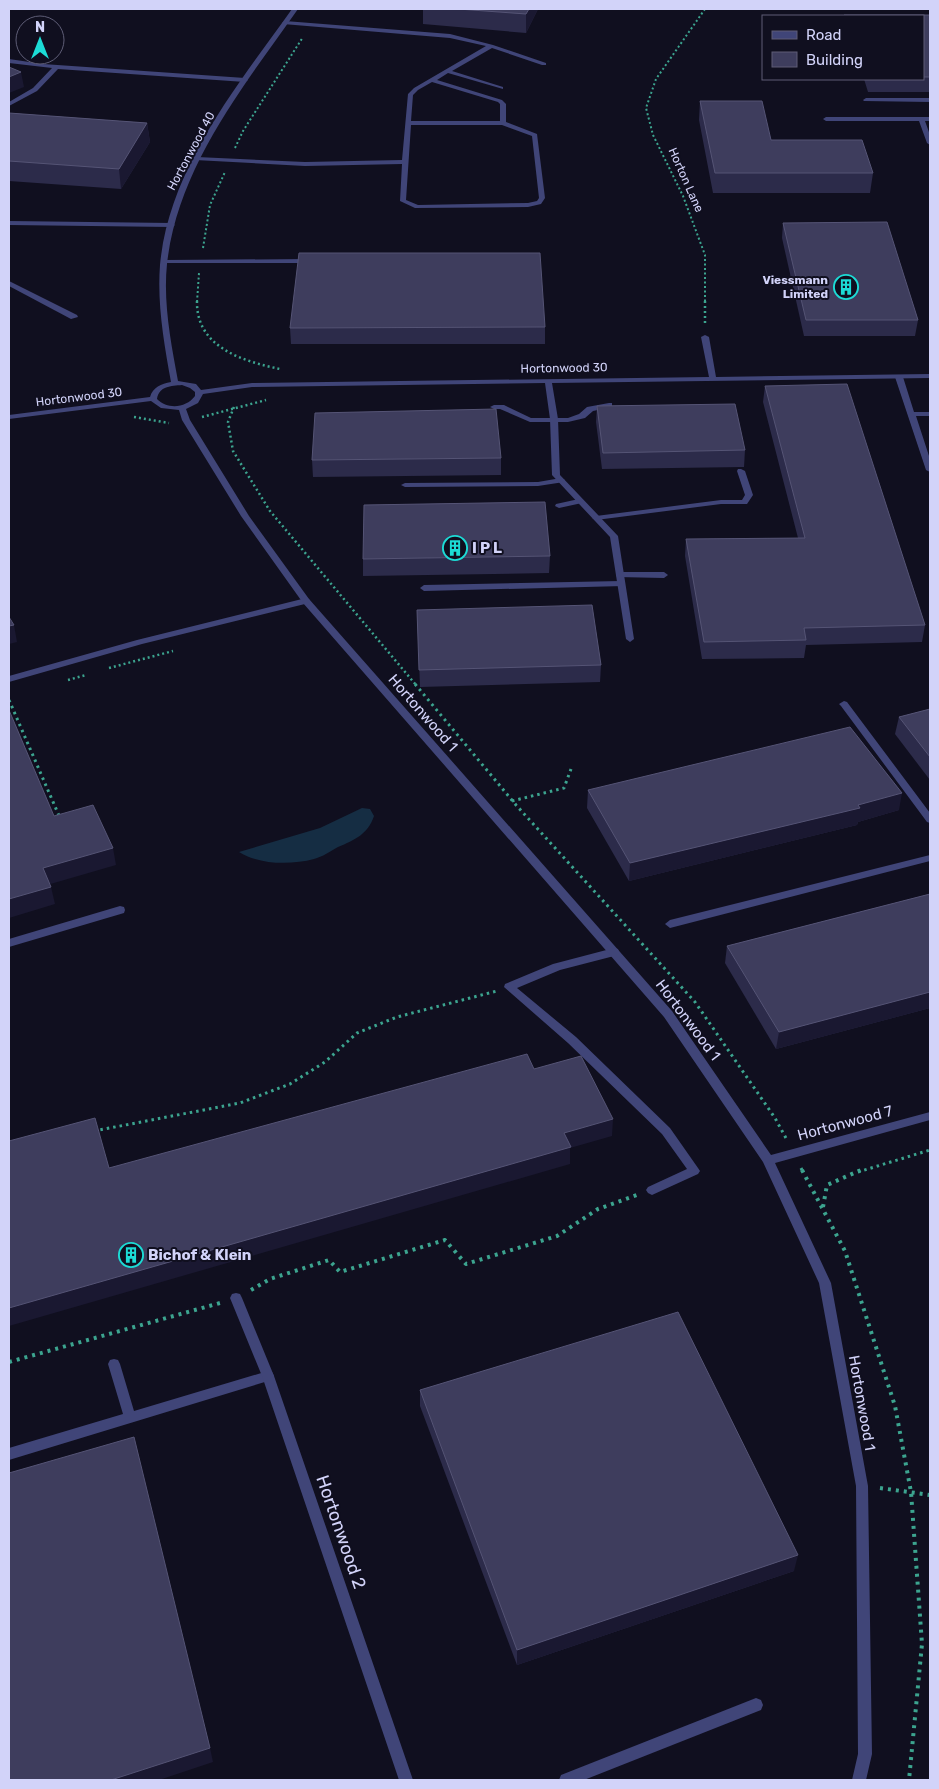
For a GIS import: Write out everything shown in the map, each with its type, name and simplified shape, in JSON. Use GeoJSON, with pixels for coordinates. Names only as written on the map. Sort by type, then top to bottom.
{"type":"FeatureCollection","features":[{"type":"Feature","properties":{"kind":"street","name":"Hortonwood 40"},"geometry":{"type":"LineString","coordinates":[[175,383],[166,332],[164,262],[178,201],[197,159],[245,80],[295,9]]}},
{"type":"Feature","properties":{"kind":"street"},"geometry":{"type":"LineString","coordinates":[[285,23],[450,36],[491,46],[544,64]]}},
{"type":"Feature","properties":{"kind":"street"},"geometry":{"type":"LineString","coordinates":[[408,123],[503,123],[535,135],[542,198],[539,203],[528,205],[417,207],[403,201],[405,162],[410,95],[416,89],[491,46]]}},
{"type":"Feature","properties":{"kind":"street"},"geometry":{"type":"LineString","coordinates":[[9,61],[56,67],[245,80]]}},
{"type":"Feature","properties":{"kind":"street"},"geometry":{"type":"LineString","coordinates":[[9,104],[28,96],[46,83],[56,67]]}},
{"type":"Feature","properties":{"kind":"street"},"geometry":{"type":"LineString","coordinates":[[447,71],[501,88]]}},
{"type":"Feature","properties":{"kind":"street"},"geometry":{"type":"LineString","coordinates":[[432,80],[500,101],[503,104],[503,123]]}},
{"type":"Feature","properties":{"kind":"street"},"geometry":{"type":"LineString","coordinates":[[866,100],[930,100]]}},
{"type":"Feature","properties":{"kind":"street"},"geometry":{"type":"LineString","coordinates":[[921,119],[930,143]]}},
{"type":"Feature","properties":{"kind":"street"},"geometry":{"type":"LineString","coordinates":[[826,120],[930,119]]}},
{"type":"Feature","properties":{"kind":"street"},"geometry":{"type":"LineString","coordinates":[[197,159],[305,164],[405,162]]}},
{"type":"Feature","properties":{"kind":"street"},"geometry":{"type":"LineString","coordinates":[[9,223],[172,225]]}},
{"type":"Feature","properties":{"kind":"street"},"geometry":{"type":"LineString","coordinates":[[164,262],[321,261]]}},
{"type":"Feature","properties":{"kind":"street"},"geometry":{"type":"LineString","coordinates":[[9,283],[74,317]]}},
{"type":"Feature","properties":{"kind":"street"},"geometry":{"type":"LineString","coordinates":[[705,337],[713,378]]}},
{"type":"Feature","properties":{"kind":"street","name":"Hortonwood 30"},"geometry":{"type":"LineString","coordinates":[[199,392],[252,385],[930,376]]}},
{"type":"Feature","properties":{"kind":"street"},"geometry":{"type":"LineString","coordinates":[[899,377],[930,470]]}},
{"type":"Feature","properties":{"kind":"street"},"geometry":{"type":"LineString","coordinates":[[548,380],[554,420],[556,475],[614,536],[630,639]]}},
{"type":"Feature","properties":{"kind":"street"},"geometry":{"type":"LineString","coordinates":[[175,383],[193,386],[199,392],[198,400],[182,407],[166,408],[155,403],[153,399],[155,391],[175,383]]}},
{"type":"Feature","properties":{"kind":"street","name":"Hortonwood 30"},"geometry":{"type":"LineString","coordinates":[[9,417],[153,399]]}},
{"type":"Feature","properties":{"kind":"street"},"geometry":{"type":"LineString","coordinates":[[494,407],[501,407],[530,420],[568,420],[582,416],[590,409],[609,405]]}},
{"type":"Feature","properties":{"kind":"street","name":"Hortonwood 1"},"geometry":{"type":"LineString","coordinates":[[182,407],[186,420],[245,516],[306,601],[668,1014],[768,1160],[825,1283],[862,1486],[865,1754],[859,1780]]}},
{"type":"Feature","properties":{"kind":"street"},"geometry":{"type":"LineString","coordinates":[[912,414],[930,414]]}},
{"type":"Feature","properties":{"kind":"street"},"geometry":{"type":"LineString","coordinates":[[596,518],[721,502],[744,502],[749,495],[741,471]]}},
{"type":"Feature","properties":{"kind":"street"},"geometry":{"type":"LineString","coordinates":[[405,485],[538,484],[561,480]]}},
{"type":"Feature","properties":{"kind":"street"},"geometry":{"type":"LineString","coordinates":[[559,506],[579,501]]}},
{"type":"Feature","properties":{"kind":"street"},"geometry":{"type":"LineString","coordinates":[[424,588],[621,579],[664,575]]}},
{"type":"Feature","properties":{"kind":"street"},"geometry":{"type":"LineString","coordinates":[[9,679],[140,642],[306,601]]}},
{"type":"Feature","properties":{"kind":"street"},"geometry":{"type":"LineString","coordinates":[[844,704],[930,820]]}},
{"type":"Feature","properties":{"kind":"street"},"geometry":{"type":"LineString","coordinates":[[670,924],[930,858]]}},
{"type":"Feature","properties":{"kind":"street"},"geometry":{"type":"LineString","coordinates":[[9,943],[120,910]]}},
{"type":"Feature","properties":{"kind":"street"},"geometry":{"type":"LineString","coordinates":[[614,952],[557,966],[509,987],[572,1040],[666,1130],[694,1171],[652,1190]]}},
{"type":"Feature","properties":{"kind":"street","name":"Hortonwood 7"},"geometry":{"type":"LineString","coordinates":[[768,1160],[930,1116]]}},
{"type":"Feature","properties":{"kind":"street","name":"Hortonwood 2"},"geometry":{"type":"LineString","coordinates":[[236,1298],[268,1376],[406,1780]]}},
{"type":"Feature","properties":{"kind":"street"},"geometry":{"type":"LineString","coordinates":[[114,1364],[130,1417]]}},
{"type":"Feature","properties":{"kind":"street"},"geometry":{"type":"LineString","coordinates":[[9,1454],[268,1376]]}},
{"type":"Feature","properties":{"kind":"street"},"geometry":{"type":"LineString","coordinates":[[566,1780],[756,1705]]}},
{"type":"Feature","properties":{"kind":"path","name":"Horton Lane"},"geometry":{"type":"LineString","coordinates":[[705,9],[656,79],[646,108],[653,135],[683,196],[705,255],[705,337]]}},
{"type":"Feature","properties":{"kind":"path"},"geometry":{"type":"LineString","coordinates":[[288,371],[263,366],[231,352],[206,336],[199,323],[201,262],[210,204],[243,132],[311,25]]}},
{"type":"Feature","properties":{"kind":"path"},"geometry":{"type":"LineString","coordinates":[[9,700],[64,825]]}},
{"type":"Feature","properties":{"kind":"path"},"geometry":{"type":"LineString","coordinates":[[512,801],[564,788],[571,768]]}},
{"type":"Feature","properties":{"kind":"path"},"geometry":{"type":"LineString","coordinates":[[86,1133],[240,1103],[290,1084],[325,1062],[357,1033],[397,1017],[448,1005],[509,987]]}},
{"type":"Feature","properties":{"kind":"path"},"geometry":{"type":"LineString","coordinates":[[822,1208],[827,1184],[872,1166],[930,1150]]}},
{"type":"Feature","properties":{"kind":"path"},"geometry":{"type":"LineString","coordinates":[[9,1362],[236,1298],[270,1279],[329,1260],[340,1272],[445,1240],[466,1264],[557,1236],[598,1209],[652,1190]]}},
{"type":"Feature","properties":{"kind":"path"},"geometry":{"type":"LineString","coordinates":[[862,1486],[930,1495]]}},
{"type":"Feature","properties":{"kind":"path"},"geometry":{"type":"LineString","coordinates":[[909,1780],[922,1644],[912,1492]]}},
{"type":"Feature","properties":{"kind":"water"},"geometry":{"type":"Polygon","coordinates":[[[362,808],[370,809],[374,816],[364,832],[355,839],[317,858],[305,861],[276,863],[266,862],[239,852],[320,828],[362,808]]]}},
{"type":"Feature","properties":{"kind":"building"},"geometry":{"type":"Polygon","coordinates":[[[458,9],[529,9],[526,14],[458,9]]]}},
{"type":"Feature","properties":{"kind":"building"},"geometry":{"type":"Polygon","coordinates":[[[924,15],[930,15],[930,77],[924,77],[924,15]]]}},
{"type":"Feature","properties":{"kind":"building"},"geometry":{"type":"Polygon","coordinates":[[[9,67],[21,72],[9,77],[9,67]]]}},
{"type":"Feature","properties":{"kind":"building"},"geometry":{"type":"Polygon","coordinates":[[[700,101],[762,101],[771,140],[862,140],[873,173],[715,173],[700,101]]]}},
{"type":"Feature","properties":{"kind":"building"},"geometry":{"type":"Polygon","coordinates":[[[9,113],[147,123],[119,169],[9,161],[9,113]]]}},
{"type":"Feature","properties":{"kind":"building","name":"Viessmann Limited"},"geometry":{"type":"Polygon","coordinates":[[[887,222],[918,320],[806,320],[783,223],[887,222]]]}},
{"type":"Feature","properties":{"kind":"building"},"geometry":{"type":"Polygon","coordinates":[[[299,253],[540,253],[545,327],[290,328],[299,253]]]}},
{"type":"Feature","properties":{"kind":"building"},"geometry":{"type":"Polygon","coordinates":[[[847,384],[925,625],[804,628],[806,640],[704,642],[686,539],[805,538],[765,386],[847,384]]]}},
{"type":"Feature","properties":{"kind":"building"},"geometry":{"type":"Polygon","coordinates":[[[735,404],[745,450],[603,453],[597,406],[735,404]]]}},
{"type":"Feature","properties":{"kind":"building"},"geometry":{"type":"Polygon","coordinates":[[[496,409],[501,458],[312,460],[315,413],[496,409]]]}},
{"type":"Feature","properties":{"kind":"building","name":"I P L"},"geometry":{"type":"Polygon","coordinates":[[[545,502],[550,556],[363,559],[364,505],[545,502]]]}},
{"type":"Feature","properties":{"kind":"building"},"geometry":{"type":"Polygon","coordinates":[[[592,605],[601,665],[419,670],[417,610],[592,605]]]}},
{"type":"Feature","properties":{"kind":"building"},"geometry":{"type":"Polygon","coordinates":[[[9,617],[14,625],[9,626],[9,617]]]}},
{"type":"Feature","properties":{"kind":"building"},"geometry":{"type":"Polygon","coordinates":[[[930,709],[930,757],[899,717],[930,709]]]}},
{"type":"Feature","properties":{"kind":"building"},"geometry":{"type":"Polygon","coordinates":[[[9,710],[54,816],[93,805],[113,848],[43,868],[51,887],[9,899],[9,710]]]}},
{"type":"Feature","properties":{"kind":"building"},"geometry":{"type":"Polygon","coordinates":[[[850,727],[902,793],[858,805],[860,808],[630,863],[588,790],[850,727]]]}},
{"type":"Feature","properties":{"kind":"building"},"geometry":{"type":"Polygon","coordinates":[[[930,894],[930,992],[779,1032],[727,946],[930,894]]]}},
{"type":"Feature","properties":{"kind":"building","name":"Bichof & Klein"},"geometry":{"type":"Polygon","coordinates":[[[527,1054],[534,1069],[581,1056],[613,1119],[564,1133],[571,1147],[9,1308],[9,1141],[95,1118],[109,1168],[527,1054]]]}},
{"type":"Feature","properties":{"kind":"building"},"geometry":{"type":"Polygon","coordinates":[[[678,1312],[798,1555],[517,1650],[420,1390],[678,1312]]]}},
{"type":"Feature","properties":{"kind":"building"},"geometry":{"type":"Polygon","coordinates":[[[134,1437],[210,1748],[111,1780],[9,1780],[9,1473],[134,1437]]]}},
{"type":"Feature","properties":{"kind":"place","name":"Viessmann Limited"},"geometry":{"type":"Point","coordinates":[846,287]}},
{"type":"Feature","properties":{"kind":"place","name":"I P L"},"geometry":{"type":"Point","coordinates":[455,548]}},
{"type":"Feature","properties":{"kind":"place","name":"Bichof & Klein"},"geometry":{"type":"Point","coordinates":[131,1255]}}]}
